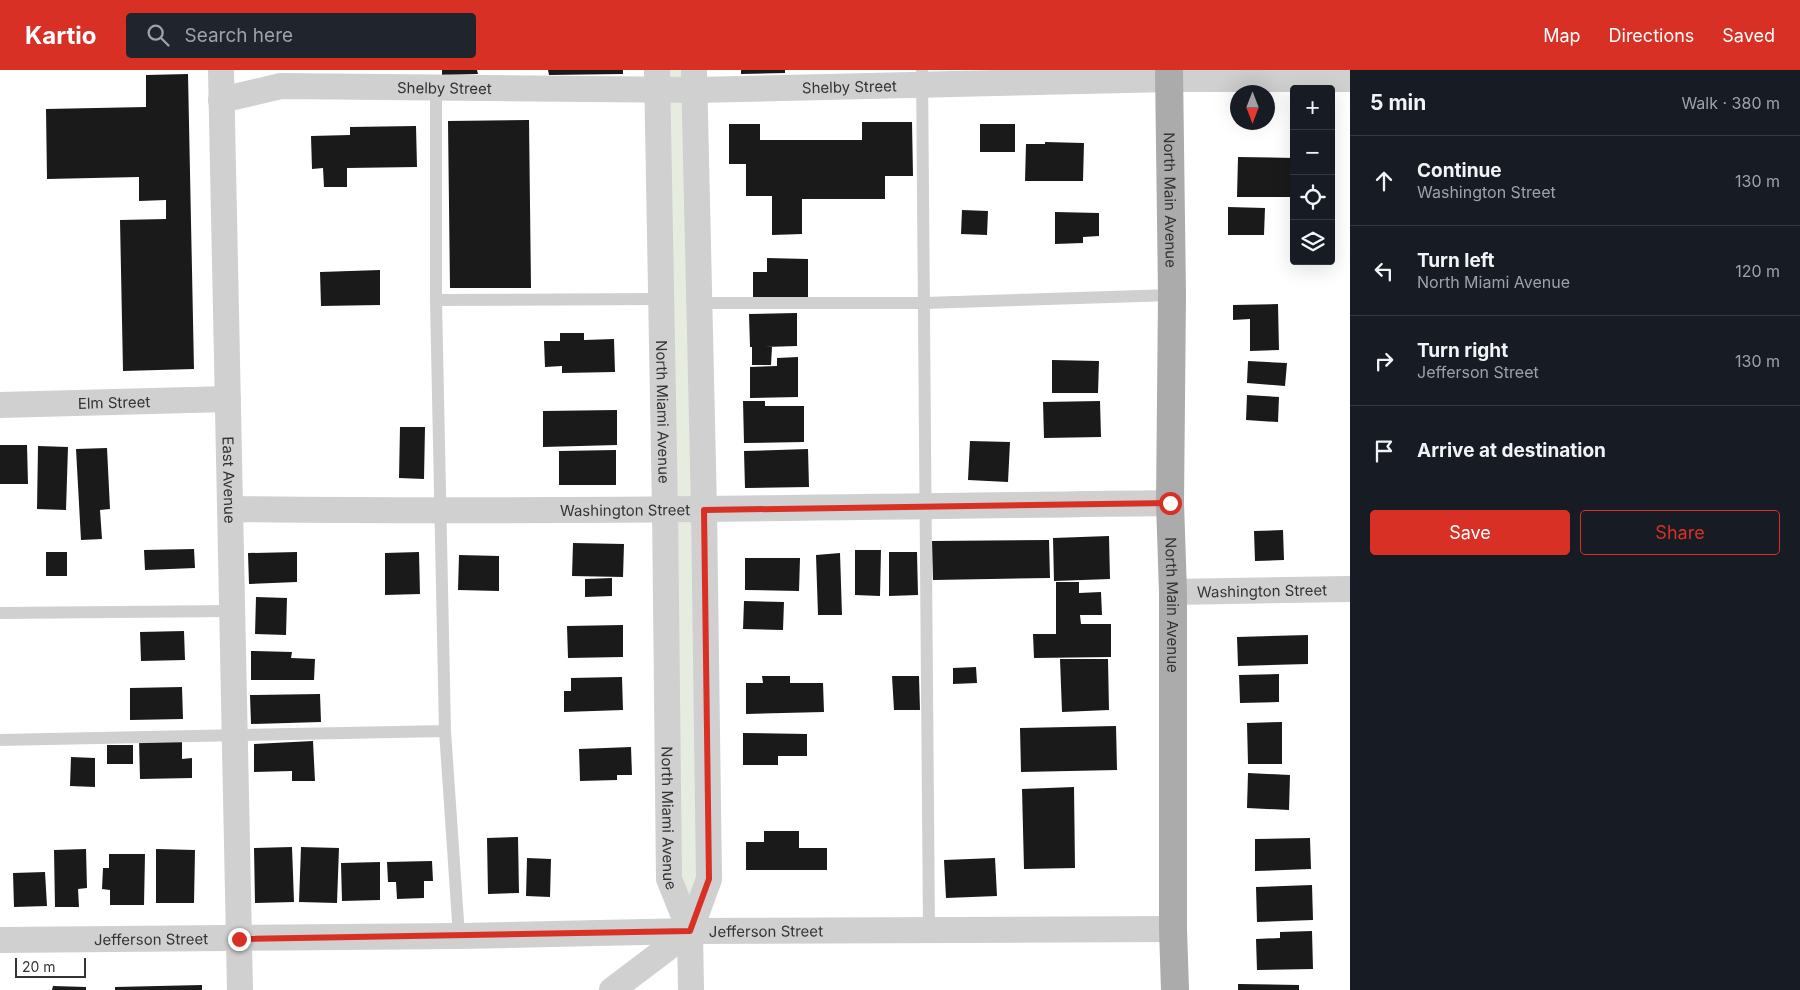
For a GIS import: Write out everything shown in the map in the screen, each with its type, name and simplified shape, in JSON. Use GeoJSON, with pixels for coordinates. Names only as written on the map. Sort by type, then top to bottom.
{"type":"FeatureCollection","features":[{"type":"Feature","properties":{"kind":"main road","name":"North Main Avenue"},"geometry":{"type":"LineString","coordinates":[[1170,74],[1172,295],[1170,503],[1173,592],[1173,929],[1175,990]]}},
{"type":"Feature","properties":{"kind":"street","name":"East Avenue"},"geometry":{"type":"LineString","coordinates":[[221,70],[240,990]]}},
{"type":"Feature","properties":{"kind":"street","name":"Shelby Street"},"geometry":{"type":"LineString","coordinates":[[221,100],[281,86],[436,87],[657,80],[1170,74],[1350,79]]}},
{"type":"Feature","properties":{"kind":"street","name":"North Miami Avenue"},"geometry":{"type":"LineString","coordinates":[[657,80],[666,510],[669,879],[690,931],[691,990]]}},
{"type":"Feature","properties":{"kind":"street","name":"North Miami Avenue"},"geometry":{"type":"LineString","coordinates":[[690,931],[709,879],[704,510],[694,80]]}},
{"type":"Feature","properties":{"kind":"street","name":"Elm Street"},"geometry":{"type":"LineString","coordinates":[[0,406],[228,399]]}},
{"type":"Feature","properties":{"kind":"street","name":"Washington Street"},"geometry":{"type":"LineString","coordinates":[[230,510],[704,510],[1170,503]]}},
{"type":"Feature","properties":{"kind":"street","name":"Washington Street"},"geometry":{"type":"LineString","coordinates":[[1173,592],[1350,589]]}},
{"type":"Feature","properties":{"kind":"street","name":"Jefferson Street"},"geometry":{"type":"LineString","coordinates":[[0,940],[239,939],[690,931],[1173,929]]}},
{"type":"Feature","properties":{"kind":"street"},"geometry":{"type":"LineString","coordinates":[[612,990],[690,931]]}},
{"type":"Feature","properties":{"kind":"lane"},"geometry":{"type":"LineString","coordinates":[[922,77],[930,931]]}},
{"type":"Feature","properties":{"kind":"lane"},"geometry":{"type":"LineString","coordinates":[[436,87],[436,300],[445,731],[459,936]]}},
{"type":"Feature","properties":{"kind":"lane"},"geometry":{"type":"LineString","coordinates":[[699,303],[924,303],[1172,295]]}},
{"type":"Feature","properties":{"kind":"lane"},"geometry":{"type":"LineString","coordinates":[[436,300],[661,299]]}},
{"type":"Feature","properties":{"kind":"lane"},"geometry":{"type":"LineString","coordinates":[[0,612],[232,611]]}},
{"type":"Feature","properties":{"kind":"lane"},"geometry":{"type":"LineString","coordinates":[[0,740],[445,731]]}},
{"type":"Feature","properties":{"kind":"shaded area"},"geometry":{"type":"Polygon","coordinates":[[[657,70],[694,70],[709,879],[690,931],[669,879],[657,70]]]}},
{"type":"Feature","properties":{"kind":"building"},"geometry":{"type":"Polygon","coordinates":[[[442,70],[477,70],[478,74],[442,75],[442,70]]]}},
{"type":"Feature","properties":{"kind":"building"},"geometry":{"type":"Polygon","coordinates":[[[548,70],[623,70],[623,74],[549,75],[548,70]]]}},
{"type":"Feature","properties":{"kind":"building"},"geometry":{"type":"Polygon","coordinates":[[[741,70],[785,70],[785,73],[741,74],[741,70]]]}},
{"type":"Feature","properties":{"kind":"building"},"geometry":{"type":"Polygon","coordinates":[[[188,74],[194,369],[123,371],[120,220],[166,219],[166,200],[139,201],[139,177],[47,179],[46,109],[146,107],[146,75],[188,74]]]}},
{"type":"Feature","properties":{"kind":"building"},"geometry":{"type":"Polygon","coordinates":[[[529,120],[531,288],[450,288],[448,121],[529,120]]]}},
{"type":"Feature","properties":{"kind":"building"},"geometry":{"type":"Polygon","coordinates":[[[862,122],[912,122],[913,176],[885,176],[885,199],[802,199],[802,234],[772,235],[772,196],[746,196],[746,164],[729,164],[729,124],[760,124],[760,140],[862,140],[862,122]]]}},
{"type":"Feature","properties":{"kind":"building"},"geometry":{"type":"Polygon","coordinates":[[[980,124],[1015,124],[1015,152],[980,152],[980,124]]]}},
{"type":"Feature","properties":{"kind":"building"},"geometry":{"type":"Polygon","coordinates":[[[416,126],[417,167],[347,168],[347,187],[324,187],[323,168],[312,169],[311,136],[350,135],[350,127],[416,126]]]}},
{"type":"Feature","properties":{"kind":"building"},"geometry":{"type":"Polygon","coordinates":[[[1045,142],[1084,143],[1083,181],[1025,181],[1026,144],[1045,144],[1045,142]]]}},
{"type":"Feature","properties":{"kind":"building"},"geometry":{"type":"Polygon","coordinates":[[[1238,157],[1290,158],[1290,197],[1237,197],[1238,157]]]}},
{"type":"Feature","properties":{"kind":"building"},"geometry":{"type":"Polygon","coordinates":[[[1228,207],[1265,208],[1264,235],[1228,235],[1228,207]]]}},
{"type":"Feature","properties":{"kind":"building"},"geometry":{"type":"Polygon","coordinates":[[[962,210],[988,211],[987,235],[961,234],[962,210]]]}},
{"type":"Feature","properties":{"kind":"building"},"geometry":{"type":"Polygon","coordinates":[[[1055,212],[1099,213],[1099,236],[1083,237],[1083,243],[1055,244],[1055,212]]]}},
{"type":"Feature","properties":{"kind":"building"},"geometry":{"type":"Polygon","coordinates":[[[767,258],[808,259],[808,297],[753,297],[753,272],[767,272],[767,258]]]}},
{"type":"Feature","properties":{"kind":"building"},"geometry":{"type":"Polygon","coordinates":[[[380,270],[380,305],[321,306],[320,272],[380,270]]]}},
{"type":"Feature","properties":{"kind":"building"},"geometry":{"type":"Polygon","coordinates":[[[1278,304],[1279,350],[1250,351],[1250,319],[1233,320],[1233,305],[1278,304]]]}},
{"type":"Feature","properties":{"kind":"building"},"geometry":{"type":"Polygon","coordinates":[[[797,313],[797,346],[765,347],[772,347],[771,365],[752,365],[749,314],[797,313]]]}},
{"type":"Feature","properties":{"kind":"building"},"geometry":{"type":"Polygon","coordinates":[[[560,333],[584,333],[584,340],[614,339],[615,372],[562,373],[562,366],[545,367],[544,341],[560,341],[560,333]]]}},
{"type":"Feature","properties":{"kind":"building"},"geometry":{"type":"Polygon","coordinates":[[[798,357],[798,397],[750,398],[750,367],[777,366],[777,358],[798,357]]]}},
{"type":"Feature","properties":{"kind":"building"},"geometry":{"type":"Polygon","coordinates":[[[1052,360],[1099,361],[1098,393],[1052,393],[1052,360]]]}},
{"type":"Feature","properties":{"kind":"building"},"geometry":{"type":"Polygon","coordinates":[[[1248,361],[1287,363],[1285,386],[1247,383],[1248,361]]]}},
{"type":"Feature","properties":{"kind":"building"},"geometry":{"type":"Polygon","coordinates":[[[1247,395],[1279,397],[1278,422],[1246,420],[1247,395]]]}},
{"type":"Feature","properties":{"kind":"building"},"geometry":{"type":"Polygon","coordinates":[[[743,401],[765,401],[765,406],[804,406],[804,442],[744,443],[743,401]]]}},
{"type":"Feature","properties":{"kind":"building"},"geometry":{"type":"Polygon","coordinates":[[[1100,401],[1101,437],[1044,438],[1043,402],[1100,401]]]}},
{"type":"Feature","properties":{"kind":"building"},"geometry":{"type":"Polygon","coordinates":[[[617,410],[617,445],[543,447],[543,411],[617,410]]]}},
{"type":"Feature","properties":{"kind":"building"},"geometry":{"type":"Polygon","coordinates":[[[400,427],[425,427],[424,479],[399,478],[400,427]]]}},
{"type":"Feature","properties":{"kind":"building"},"geometry":{"type":"Polygon","coordinates":[[[970,441],[1010,442],[1008,482],[968,480],[970,441]]]}},
{"type":"Feature","properties":{"kind":"building"},"geometry":{"type":"Polygon","coordinates":[[[0,445],[27,445],[28,484],[0,484],[0,445]]]}},
{"type":"Feature","properties":{"kind":"building"},"geometry":{"type":"Polygon","coordinates":[[[38,446],[68,447],[66,510],[37,509],[38,446]]]}},
{"type":"Feature","properties":{"kind":"building"},"geometry":{"type":"Polygon","coordinates":[[[107,448],[110,509],[100,510],[102,539],[81,540],[76,449],[107,448]]]}},
{"type":"Feature","properties":{"kind":"building"},"geometry":{"type":"Polygon","coordinates":[[[808,449],[809,487],[745,488],[744,451],[808,449]]]}},
{"type":"Feature","properties":{"kind":"building"},"geometry":{"type":"Polygon","coordinates":[[[616,450],[616,485],[559,485],[559,451],[616,450]]]}},
{"type":"Feature","properties":{"kind":"building"},"geometry":{"type":"Polygon","coordinates":[[[1283,530],[1284,560],[1255,561],[1254,531],[1283,530]]]}},
{"type":"Feature","properties":{"kind":"building"},"geometry":{"type":"Polygon","coordinates":[[[1109,536],[1110,579],[1054,581],[1053,538],[1109,536]]]}},
{"type":"Feature","properties":{"kind":"building"},"geometry":{"type":"Polygon","coordinates":[[[1049,540],[1050,578],[933,580],[932,541],[1049,540]]]}},
{"type":"Feature","properties":{"kind":"building"},"geometry":{"type":"Polygon","coordinates":[[[573,543],[624,544],[623,577],[572,576],[573,543]]]}},
{"type":"Feature","properties":{"kind":"building"},"geometry":{"type":"Polygon","coordinates":[[[194,549],[195,568],[145,570],[144,550],[194,549]]]}},
{"type":"Feature","properties":{"kind":"building"},"geometry":{"type":"Polygon","coordinates":[[[855,550],[881,550],[880,596],[855,595],[855,550]]]}},
{"type":"Feature","properties":{"kind":"building"},"geometry":{"type":"Polygon","coordinates":[[[46,552],[67,552],[67,576],[46,576],[46,552]]]}},
{"type":"Feature","properties":{"kind":"building"},"geometry":{"type":"Polygon","coordinates":[[[297,552],[297,582],[249,584],[248,553],[297,552]]]}},
{"type":"Feature","properties":{"kind":"building"},"geometry":{"type":"Polygon","coordinates":[[[419,552],[420,594],[385,595],[385,553],[419,552]]]}},
{"type":"Feature","properties":{"kind":"building"},"geometry":{"type":"Polygon","coordinates":[[[889,552],[917,552],[918,595],[889,596],[889,552]]]}},
{"type":"Feature","properties":{"kind":"building"},"geometry":{"type":"Polygon","coordinates":[[[840,553],[842,615],[818,615],[816,555],[840,553]]]}},
{"type":"Feature","properties":{"kind":"building"},"geometry":{"type":"Polygon","coordinates":[[[459,555],[499,556],[499,591],[458,590],[459,555]]]}},
{"type":"Feature","properties":{"kind":"building"},"geometry":{"type":"Polygon","coordinates":[[[745,558],[800,558],[799,591],[745,590],[745,558]]]}},
{"type":"Feature","properties":{"kind":"building"},"geometry":{"type":"Polygon","coordinates":[[[612,578],[612,596],[585,597],[585,579],[612,578]]]}},
{"type":"Feature","properties":{"kind":"building"},"geometry":{"type":"Polygon","coordinates":[[[1056,582],[1079,582],[1079,593],[1101,592],[1102,615],[1080,615],[1081,624],[1111,624],[1111,657],[1034,658],[1033,634],[1056,634],[1056,582]]]}},
{"type":"Feature","properties":{"kind":"building"},"geometry":{"type":"Polygon","coordinates":[[[256,597],[287,598],[286,635],[255,634],[256,597]]]}},
{"type":"Feature","properties":{"kind":"building"},"geometry":{"type":"Polygon","coordinates":[[[744,601],[784,602],[783,630],[743,629],[744,601]]]}},
{"type":"Feature","properties":{"kind":"building"},"geometry":{"type":"Polygon","coordinates":[[[623,625],[623,657],[568,658],[567,626],[623,625]]]}},
{"type":"Feature","properties":{"kind":"building"},"geometry":{"type":"Polygon","coordinates":[[[184,631],[185,660],[141,661],[140,632],[184,631]]]}},
{"type":"Feature","properties":{"kind":"building"},"geometry":{"type":"Polygon","coordinates":[[[1308,635],[1308,664],[1238,666],[1237,637],[1308,635]]]}},
{"type":"Feature","properties":{"kind":"building"},"geometry":{"type":"Polygon","coordinates":[[[251,651],[292,652],[291,658],[315,659],[314,680],[251,680],[251,651]]]}},
{"type":"Feature","properties":{"kind":"building"},"geometry":{"type":"Polygon","coordinates":[[[1060,659],[1108,659],[1109,710],[1062,712],[1060,659]]]}},
{"type":"Feature","properties":{"kind":"building"},"geometry":{"type":"Polygon","coordinates":[[[976,667],[977,683],[953,684],[953,668],[976,667]]]}},
{"type":"Feature","properties":{"kind":"building"},"geometry":{"type":"Polygon","coordinates":[[[1279,674],[1279,702],[1240,703],[1239,675],[1279,674]]]}},
{"type":"Feature","properties":{"kind":"building"},"geometry":{"type":"Polygon","coordinates":[[[762,676],[790,676],[790,683],[823,683],[824,712],[746,714],[746,683],[763,683],[762,676]]]}},
{"type":"Feature","properties":{"kind":"building"},"geometry":{"type":"Polygon","coordinates":[[[892,676],[919,676],[920,710],[894,710],[892,676]]]}},
{"type":"Feature","properties":{"kind":"building"},"geometry":{"type":"Polygon","coordinates":[[[622,677],[623,710],[564,712],[564,691],[571,691],[571,678],[622,677]]]}},
{"type":"Feature","properties":{"kind":"building"},"geometry":{"type":"Polygon","coordinates":[[[182,687],[183,719],[130,720],[130,688],[182,687]]]}},
{"type":"Feature","properties":{"kind":"building"},"geometry":{"type":"Polygon","coordinates":[[[320,694],[321,722],[251,724],[250,695],[320,694]]]}},
{"type":"Feature","properties":{"kind":"building"},"geometry":{"type":"Polygon","coordinates":[[[1282,722],[1282,764],[1248,764],[1247,723],[1282,722]]]}},
{"type":"Feature","properties":{"kind":"building"},"geometry":{"type":"Polygon","coordinates":[[[1116,726],[1117,770],[1021,772],[1020,728],[1116,726]]]}},
{"type":"Feature","properties":{"kind":"building"},"geometry":{"type":"Polygon","coordinates":[[[743,733],[807,734],[807,756],[778,756],[778,765],[743,765],[743,733]]]}},
{"type":"Feature","properties":{"kind":"building"},"geometry":{"type":"Polygon","coordinates":[[[182,739],[182,759],[192,758],[192,778],[140,779],[139,740],[182,739]]]}},
{"type":"Feature","properties":{"kind":"building"},"geometry":{"type":"Polygon","coordinates":[[[313,741],[315,781],[292,781],[292,771],[254,772],[254,744],[313,741]]]}},
{"type":"Feature","properties":{"kind":"building"},"geometry":{"type":"Polygon","coordinates":[[[107,745],[133,745],[133,764],[107,764],[107,745]]]}},
{"type":"Feature","properties":{"kind":"building"},"geometry":{"type":"Polygon","coordinates":[[[631,747],[632,775],[617,775],[617,780],[580,781],[579,749],[631,747]]]}},
{"type":"Feature","properties":{"kind":"building"},"geometry":{"type":"Polygon","coordinates":[[[71,757],[95,758],[95,787],[70,786],[71,757]]]}},
{"type":"Feature","properties":{"kind":"building"},"geometry":{"type":"Polygon","coordinates":[[[1248,773],[1290,775],[1289,810],[1247,808],[1248,773]]]}},
{"type":"Feature","properties":{"kind":"building"},"geometry":{"type":"Polygon","coordinates":[[[1074,787],[1075,868],[1024,869],[1022,789],[1074,787]]]}},
{"type":"Feature","properties":{"kind":"building"},"geometry":{"type":"Polygon","coordinates":[[[764,831],[799,831],[799,848],[827,848],[827,870],[746,870],[746,842],[764,842],[764,831]]]}},
{"type":"Feature","properties":{"kind":"building"},"geometry":{"type":"Polygon","coordinates":[[[518,837],[519,893],[488,894],[487,838],[518,837]]]}},
{"type":"Feature","properties":{"kind":"building"},"geometry":{"type":"Polygon","coordinates":[[[1310,838],[1311,869],[1255,871],[1255,839],[1310,838]]]}},
{"type":"Feature","properties":{"kind":"building"},"geometry":{"type":"Polygon","coordinates":[[[292,847],[294,902],[255,903],[254,848],[292,847]]]}},
{"type":"Feature","properties":{"kind":"building"},"geometry":{"type":"Polygon","coordinates":[[[301,847],[339,848],[337,903],[299,902],[301,847]]]}},
{"type":"Feature","properties":{"kind":"building"},"geometry":{"type":"Polygon","coordinates":[[[86,849],[87,888],[78,889],[79,907],[55,907],[54,850],[86,849]]]}},
{"type":"Feature","properties":{"kind":"building"},"geometry":{"type":"Polygon","coordinates":[[[156,849],[195,850],[194,903],[156,903],[156,849]]]}},
{"type":"Feature","properties":{"kind":"building"},"geometry":{"type":"Polygon","coordinates":[[[109,854],[145,854],[144,905],[110,905],[110,890],[102,889],[103,868],[109,868],[109,854]]]}},
{"type":"Feature","properties":{"kind":"building"},"geometry":{"type":"Polygon","coordinates":[[[527,858],[551,859],[550,897],[526,896],[527,858]]]}},
{"type":"Feature","properties":{"kind":"building"},"geometry":{"type":"Polygon","coordinates":[[[995,858],[997,896],[946,898],[944,860],[995,858]]]}},
{"type":"Feature","properties":{"kind":"building"},"geometry":{"type":"Polygon","coordinates":[[[432,861],[433,881],[424,881],[424,898],[397,899],[396,882],[388,882],[387,862],[432,861]]]}},
{"type":"Feature","properties":{"kind":"building"},"geometry":{"type":"Polygon","coordinates":[[[380,862],[380,900],[342,901],[341,863],[380,862]]]}},
{"type":"Feature","properties":{"kind":"building"},"geometry":{"type":"Polygon","coordinates":[[[45,872],[47,906],[14,907],[13,873],[45,872]]]}},
{"type":"Feature","properties":{"kind":"building"},"geometry":{"type":"Polygon","coordinates":[[[1312,885],[1313,920],[1257,922],[1256,887],[1312,885]]]}},
{"type":"Feature","properties":{"kind":"building"},"geometry":{"type":"Polygon","coordinates":[[[1312,931],[1313,969],[1257,970],[1256,939],[1280,938],[1280,932],[1312,931]]]}},
{"type":"Feature","properties":{"kind":"building"},"geometry":{"type":"Polygon","coordinates":[[[1238,984],[1299,985],[1299,990],[1238,990],[1238,984]]]}},
{"type":"Feature","properties":{"kind":"building"},"geometry":{"type":"Polygon","coordinates":[[[202,985],[202,990],[115,990],[115,987],[202,985]]]}},
{"type":"Feature","properties":{"kind":"building"},"geometry":{"type":"Polygon","coordinates":[[[53,986],[86,987],[86,990],[52,990],[53,986]]]}},
{"type":"Feature","properties":{"kind":"route"},"geometry":{"type":"LineString","coordinates":[[239,939],[690,931],[709,879],[704,510],[1170,503]]}}]}
